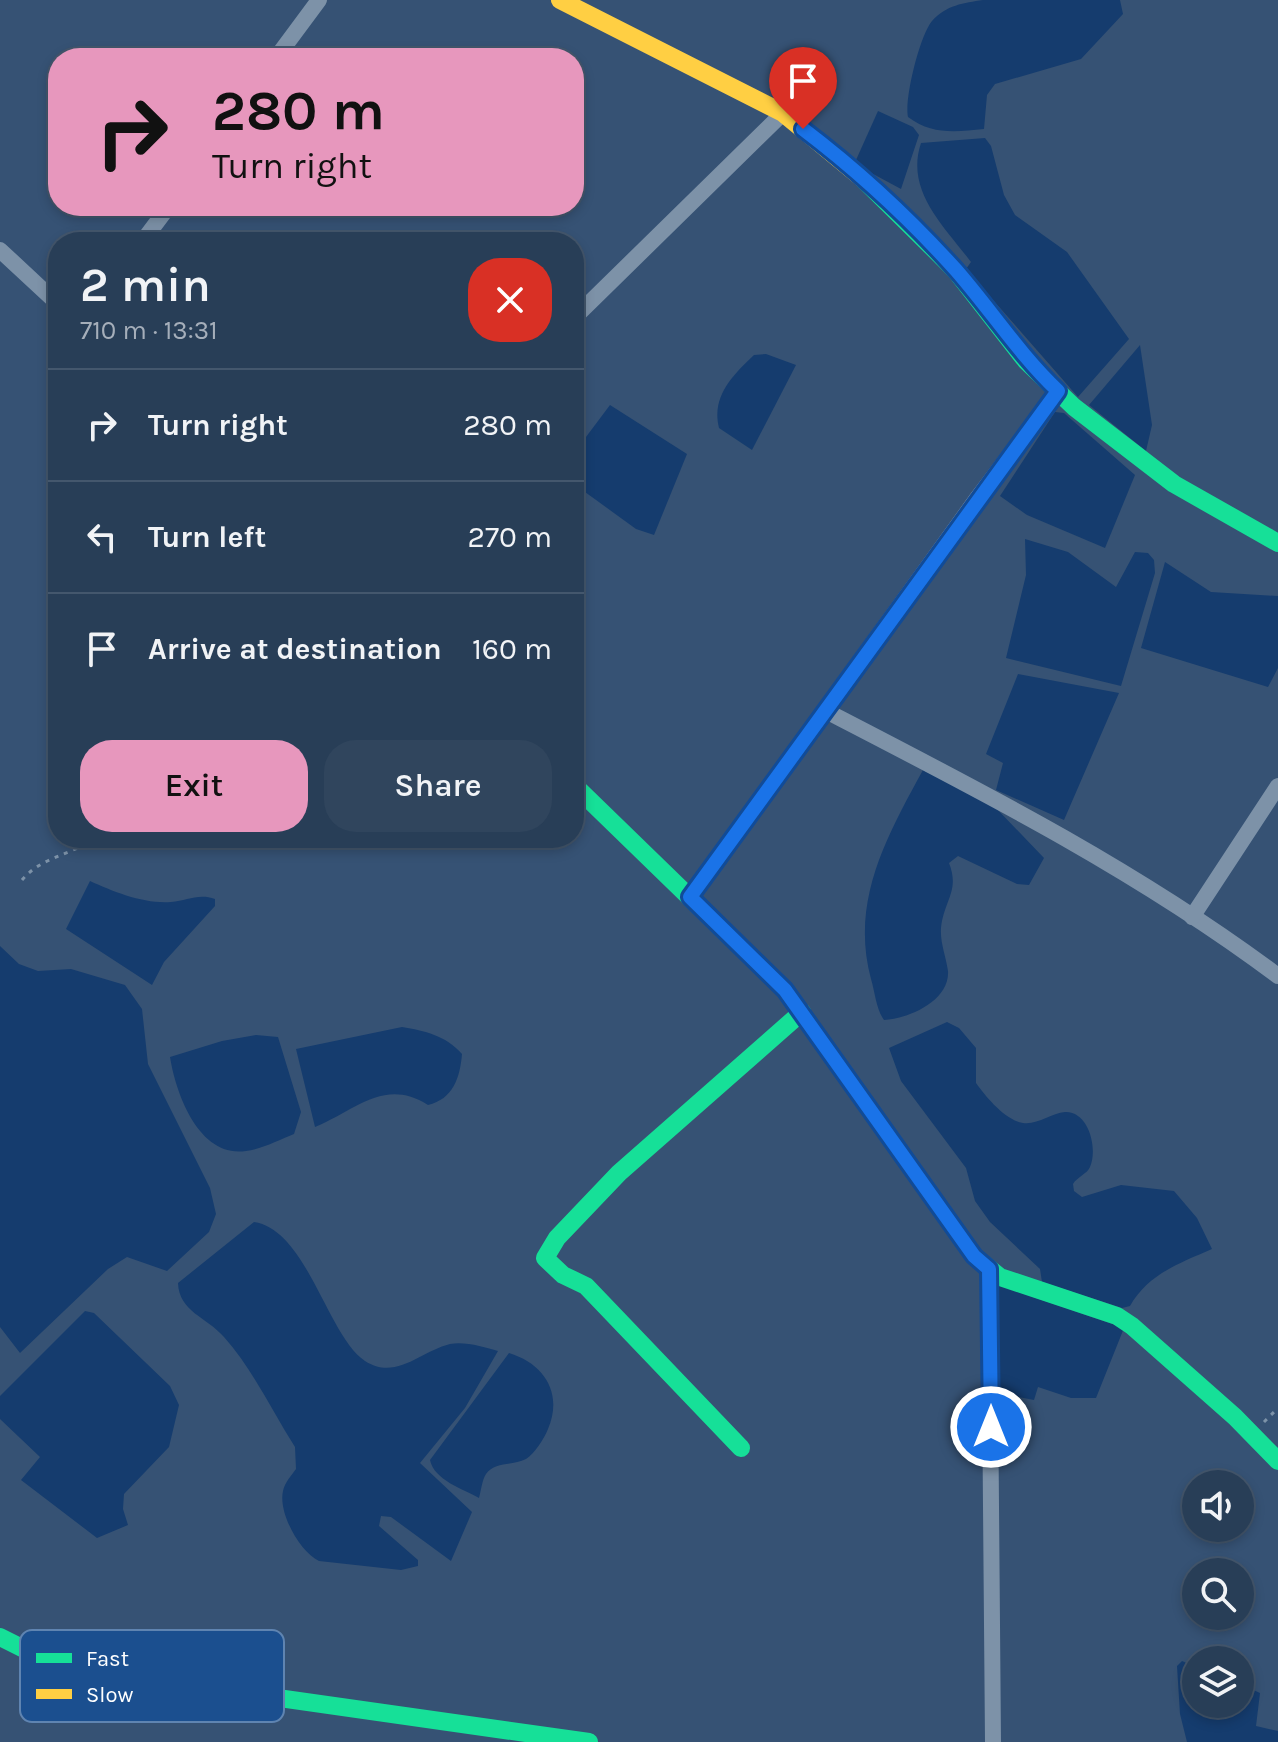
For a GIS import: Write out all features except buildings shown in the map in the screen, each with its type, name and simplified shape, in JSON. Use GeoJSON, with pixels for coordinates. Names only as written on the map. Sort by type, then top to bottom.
{"type":"FeatureCollection","features":[{"type":"Feature","properties":{"kind":"street"},"geometry":{"type":"LineString","coordinates":[[283,48],[319,0]]}},
{"type":"Feature","properties":{"kind":"street"},"geometry":{"type":"LineString","coordinates":[[560,0],[783,113],[843,159],[955,270],[1026,361],[1058,391],[1174,484],[1278,543]]}},
{"type":"Feature","properties":{"kind":"street"},"geometry":{"type":"LineString","coordinates":[[584,308],[783,113]]}},
{"type":"Feature","properties":{"kind":"street"},"geometry":{"type":"LineString","coordinates":[[0,250],[48,295]]}},
{"type":"Feature","properties":{"kind":"street"},"geometry":{"type":"LineString","coordinates":[[690,897],[1058,391]]}},
{"type":"Feature","properties":{"kind":"street"},"geometry":{"type":"LineString","coordinates":[[826,711],[1028,816],[1192,917],[1278,976]]}},
{"type":"Feature","properties":{"kind":"street"},"geometry":{"type":"LineString","coordinates":[[1192,917],[1278,786]]}},
{"type":"Feature","properties":{"kind":"street"},"geometry":{"type":"LineString","coordinates":[[584,795],[785,990],[974,1256],[989,1269],[1015,1283],[1117,1316],[1132,1326],[1278,1461]]}},
{"type":"Feature","properties":{"kind":"street"},"geometry":{"type":"LineString","coordinates":[[741,1448],[586,1286],[563,1275],[545,1258],[554,1239],[619,1176],[802,1012]]}},
{"type":"Feature","properties":{"kind":"street"},"geometry":{"type":"LineString","coordinates":[[989,1269],[993,1742]]}},
{"type":"Feature","properties":{"kind":"street"},"geometry":{"type":"LineString","coordinates":[[0,1637],[20,1647]]}},
{"type":"Feature","properties":{"kind":"street"},"geometry":{"type":"LineString","coordinates":[[284,1699],[589,1742]]}},
{"type":"Feature","properties":{"kind":"path"},"geometry":{"type":"LineString","coordinates":[[22,880],[34,866],[80,848]]}},
{"type":"Feature","properties":{"kind":"water"},"geometry":{"type":"Polygon","coordinates":[[[983,0],[1120,0],[1123,14],[1081,59],[995,84],[987,95],[984,129],[944,131],[917,123],[908,117],[908,96],[927,28],[949,8],[983,0]]]}},
{"type":"Feature","properties":{"kind":"water"},"geometry":{"type":"Polygon","coordinates":[[[878,111],[913,127],[919,135],[901,189],[862,168],[856,160],[878,111]]]}},
{"type":"Feature","properties":{"kind":"water"},"geometry":{"type":"Polygon","coordinates":[[[985,138],[991,146],[1004,195],[1015,215],[1067,252],[1129,339],[1078,397],[966,269],[971,262],[939,221],[923,192],[917,160],[921,143],[985,138]]]}},
{"type":"Feature","properties":{"kind":"water"},"geometry":{"type":"Polygon","coordinates":[[[1140,345],[1152,425],[1146,451],[1089,405],[1140,345]]]}},
{"type":"Feature","properties":{"kind":"water"},"geometry":{"type":"Polygon","coordinates":[[[766,354],[796,365],[752,450],[719,428],[718,406],[726,387],[739,370],[754,355],[766,354]]]}},
{"type":"Feature","properties":{"kind":"water"},"geometry":{"type":"Polygon","coordinates":[[[610,405],[687,454],[654,535],[636,529],[584,491],[584,440],[610,405]]]}},
{"type":"Feature","properties":{"kind":"water"},"geometry":{"type":"Polygon","coordinates":[[[1055,412],[1064,413],[1135,475],[1105,548],[1027,515],[1000,496],[1055,412]]]}},
{"type":"Feature","properties":{"kind":"water"},"geometry":{"type":"Polygon","coordinates":[[[1025,539],[1068,552],[1116,587],[1135,552],[1148,553],[1154,560],[1155,573],[1121,686],[1006,658],[1026,575],[1025,539]]]}},
{"type":"Feature","properties":{"kind":"water"},"geometry":{"type":"Polygon","coordinates":[[[1165,562],[1211,592],[1278,596],[1278,668],[1268,687],[1141,648],[1165,562]]]}},
{"type":"Feature","properties":{"kind":"water"},"geometry":{"type":"Polygon","coordinates":[[[1018,674],[1119,693],[1064,820],[996,790],[1003,763],[986,754],[1018,674]]]}},
{"type":"Feature","properties":{"kind":"water"},"geometry":{"type":"Polygon","coordinates":[[[923,770],[995,807],[1044,858],[1029,885],[1017,884],[958,856],[949,863],[953,881],[941,928],[947,982],[926,1006],[904,1016],[884,1020],[876,1000],[866,950],[865,923],[869,896],[885,845],[923,770]]]}},
{"type":"Feature","properties":{"kind":"water"},"geometry":{"type":"Polygon","coordinates":[[[90,881],[140,899],[171,902],[203,897],[215,899],[215,906],[164,962],[152,985],[66,929],[90,881]]]}},
{"type":"Feature","properties":{"kind":"water"},"geometry":{"type":"Polygon","coordinates":[[[0,946],[19,964],[38,971],[71,969],[125,985],[142,1009],[148,1064],[210,1188],[216,1214],[209,1232],[167,1271],[127,1257],[108,1269],[20,1353],[0,1327],[0,946]]]}},
{"type":"Feature","properties":{"kind":"water"},"geometry":{"type":"Polygon","coordinates":[[[947,1022],[959,1028],[976,1048],[976,1083],[1003,1113],[1016,1121],[1029,1123],[1055,1114],[1073,1113],[1086,1124],[1092,1141],[1092,1159],[1089,1169],[1073,1184],[1074,1191],[1082,1197],[1121,1185],[1174,1191],[1197,1218],[1212,1249],[1155,1278],[1130,1306],[1122,1308],[1042,1282],[1040,1269],[990,1222],[975,1201],[966,1168],[901,1081],[889,1048],[947,1022]]]}},
{"type":"Feature","properties":{"kind":"water"},"geometry":{"type":"Polygon","coordinates":[[[402,1027],[442,1038],[462,1054],[457,1079],[449,1093],[428,1105],[412,1097],[383,1095],[315,1127],[296,1049],[402,1027]]]}},
{"type":"Feature","properties":{"kind":"water"},"geometry":{"type":"Polygon","coordinates":[[[256,1035],[278,1037],[301,1112],[294,1134],[252,1150],[229,1150],[203,1134],[193,1120],[184,1105],[170,1057],[222,1041],[256,1035]]]}},
{"type":"Feature","properties":{"kind":"water"},"geometry":{"type":"Polygon","coordinates":[[[254,1222],[272,1229],[288,1243],[351,1348],[365,1361],[387,1368],[398,1366],[456,1343],[498,1351],[465,1408],[420,1463],[472,1512],[451,1561],[391,1517],[381,1516],[379,1526],[418,1560],[418,1566],[401,1570],[319,1561],[292,1531],[282,1500],[285,1485],[296,1469],[295,1447],[244,1362],[217,1330],[183,1301],[178,1283],[254,1222]]]}},
{"type":"Feature","properties":{"kind":"water"},"geometry":{"type":"Polygon","coordinates":[[[998,1285],[1124,1328],[1096,1398],[1071,1398],[1038,1387],[1034,1400],[999,1393],[998,1285]]]}},
{"type":"Feature","properties":{"kind":"water"},"geometry":{"type":"Polygon","coordinates":[[[85,1311],[94,1313],[170,1386],[179,1405],[169,1447],[124,1494],[123,1509],[128,1525],[97,1538],[21,1480],[40,1457],[0,1419],[0,1396],[85,1311]]]}},
{"type":"Feature","properties":{"kind":"water"},"geometry":{"type":"Polygon","coordinates":[[[509,1353],[532,1365],[548,1382],[552,1392],[552,1416],[544,1437],[526,1459],[499,1465],[486,1474],[479,1498],[443,1478],[430,1460],[509,1353]]]}},
{"type":"Feature","properties":{"kind":"water"},"geometry":{"type":"Polygon","coordinates":[[[1182,1661],[1182,1718],[1254,1718],[1254,1690],[1260,1693],[1256,1726],[1278,1731],[1278,1742],[1187,1742],[1180,1714],[1177,1666],[1182,1661]]]}},
{"type":"Feature","properties":{"kind":"traffic: fast"},"geometry":{"type":"LineString","coordinates":[[863,179],[955,270],[1026,361],[1074,407],[1174,484],[1278,543]]}},
{"type":"Feature","properties":{"kind":"traffic: fast"},"geometry":{"type":"LineString","coordinates":[[584,795],[785,990],[974,1256],[1000,1277],[1117,1316],[1132,1326],[1235,1417],[1278,1461]]}},
{"type":"Feature","properties":{"kind":"traffic: fast"},"geometry":{"type":"LineString","coordinates":[[741,1448],[586,1286],[563,1275],[545,1258],[557,1238],[619,1173],[802,1012]]}},
{"type":"Feature","properties":{"kind":"traffic: fast"},"geometry":{"type":"LineString","coordinates":[[0,1637],[20,1647]]}},
{"type":"Feature","properties":{"kind":"traffic: fast"},"geometry":{"type":"LineString","coordinates":[[284,1699],[589,1742]]}},
{"type":"Feature","properties":{"kind":"traffic: slow"},"geometry":{"type":"LineString","coordinates":[[560,0],[783,113],[863,179]]}},
{"type":"Feature","properties":{"kind":"route"},"geometry":{"type":"LineString","coordinates":[[803,129],[843,159],[955,270],[1026,361],[1058,391],[690,897],[785,990],[974,1256],[989,1269],[991,1427]]}}]}
